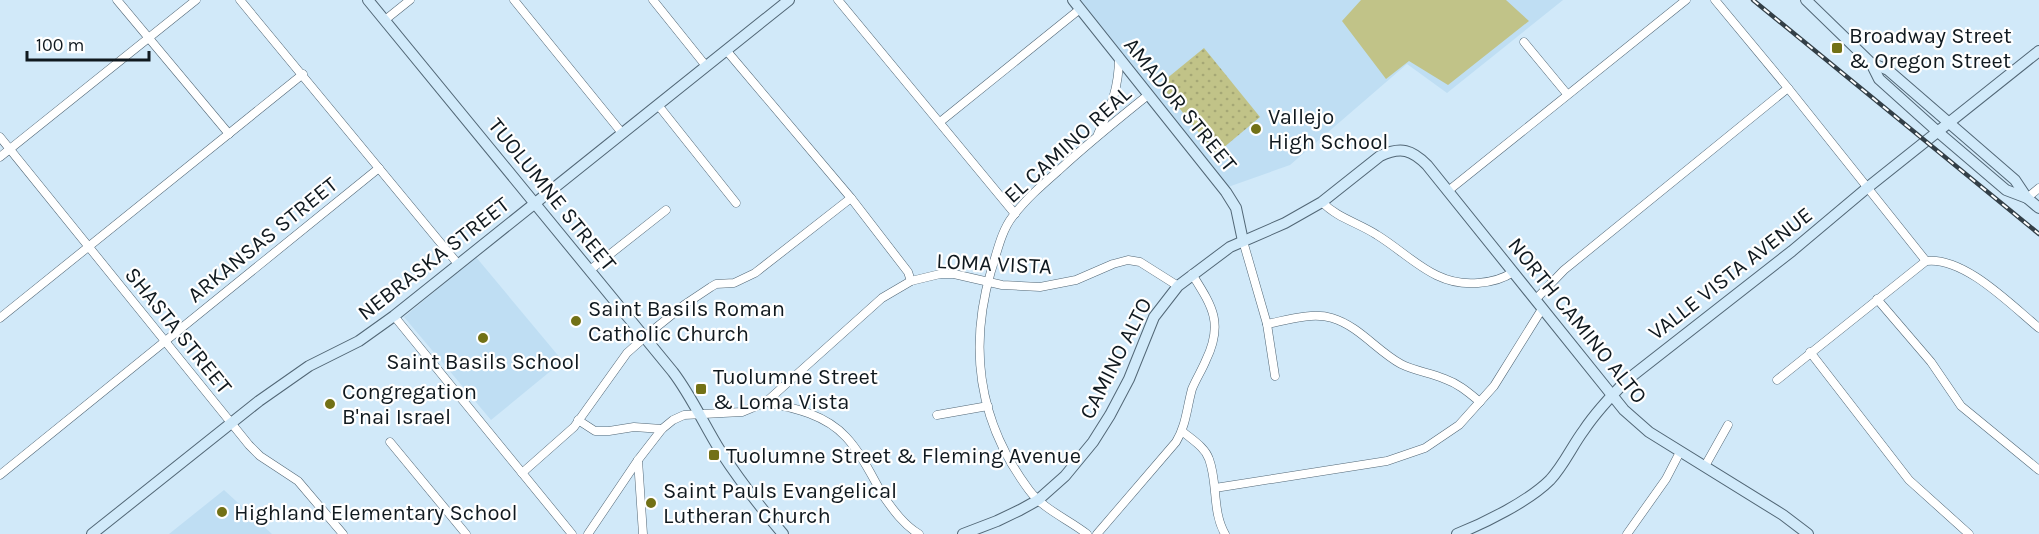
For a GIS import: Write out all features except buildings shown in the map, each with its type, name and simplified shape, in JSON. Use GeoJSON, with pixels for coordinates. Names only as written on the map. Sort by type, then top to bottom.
{"type":"FeatureCollection","features":[{"type":"Feature","properties":{"kind":"street"},"geometry":{"type":"LineString","coordinates":[[117,0],[229,134]]}},
{"type":"Feature","properties":{"kind":"street"},"geometry":{"type":"LineString","coordinates":[[0,157],[196,0]]}},
{"type":"Feature","properties":{"kind":"street"},"geometry":{"type":"LineString","coordinates":[[240,0],[458,264]]}},
{"type":"Feature","properties":{"kind":"street","name":"TUOLUMNE STREET"},"geometry":{"type":"LineString","coordinates":[[368,0],[684,386],[721,451],[783,534]]}},
{"type":"Feature","properties":{"kind":"street"},"geometry":{"type":"LineString","coordinates":[[385,20],[410,0]]}},
{"type":"Feature","properties":{"kind":"street"},"geometry":{"type":"LineString","coordinates":[[514,0],[622,133]]}},
{"type":"Feature","properties":{"kind":"street"},"geometry":{"type":"LineString","coordinates":[[653,0],[706,66]]}},
{"type":"Feature","properties":{"kind":"street","name":"NEBRASKA STREET"},"geometry":{"type":"LineString","coordinates":[[92,534],[231,423],[309,366],[359,341],[394,316],[789,0]]}},
{"type":"Feature","properties":{"kind":"street"},"geometry":{"type":"LineString","coordinates":[[838,0],[1015,214]]}},
{"type":"Feature","properties":{"kind":"street"},"geometry":{"type":"LineString","coordinates":[[1448,191],[1686,0]]}},
{"type":"Feature","properties":{"kind":"street"},"geometry":{"type":"LineString","coordinates":[[1715,0],[1926,261]]}},
{"type":"Feature","properties":{"kind":"street"},"geometry":{"type":"LineString","coordinates":[[1806,0],[1871,63],[1880,79],[1938,132],[2007,190],[2027,198]]}},
{"type":"Feature","properties":{"kind":"street"},"geometry":{"type":"LineString","coordinates":[[939,122],[1076,4]]}},
{"type":"Feature","properties":{"kind":"street","name":"AMADOR STREET"},"geometry":{"type":"LineString","coordinates":[[1076,4],[1232,200],[1243,241]]}},
{"type":"Feature","properties":{"kind":"street"},"geometry":{"type":"LineString","coordinates":[[1524,42],[1567,94]]}},
{"type":"Feature","properties":{"kind":"street"},"geometry":{"type":"LineString","coordinates":[[726,50],[851,198],[908,272],[910,281]]}},
{"type":"Feature","properties":{"kind":"street","name":"VALLE VISTA AVENUE"},"geometry":{"type":"LineString","coordinates":[[1457,534],[1521,501],[1548,481],[1557,472],[1584,429],[1611,395],[1636,373],[2039,51]]}},
{"type":"Feature","properties":{"kind":"street"},"geometry":{"type":"LineString","coordinates":[[1098,135],[1116,92],[1119,80],[1119,57]]}},
{"type":"Feature","properties":{"kind":"street"},"geometry":{"type":"LineString","coordinates":[[1871,63],[1888,70],[2015,180],[2027,198],[2039,208]]}},
{"type":"Feature","properties":{"kind":"street"},"geometry":{"type":"LineString","coordinates":[[0,318],[303,74]]}},
{"type":"Feature","properties":{"kind":"street"},"geometry":{"type":"LineString","coordinates":[[1215,488],[1402,457],[1425,448],[1441,438],[1459,425],[1494,386],[1539,304],[1564,270],[1788,88]]}},
{"type":"Feature","properties":{"kind":"street","name":"EL CAMINO REAL"},"geometry":{"type":"LineString","coordinates":[[1087,534],[1038,500],[1029,491],[1005,452],[988,406],[979,358],[980,325],[988,282],[999,244],[1015,214],[1030,196],[1098,135],[1148,95]]}},
{"type":"Feature","properties":{"kind":"street"},"geometry":{"type":"LineString","coordinates":[[658,105],[736,203]]}},
{"type":"Feature","properties":{"kind":"street","name":"SHASTA STREET"},"geometry":{"type":"LineString","coordinates":[[0,137],[249,445],[260,456],[298,481],[343,534]]}},
{"type":"Feature","properties":{"kind":"street","name":"NORTH CAMINO ALTO"},"geometry":{"type":"LineString","coordinates":[[1367,166],[1388,152],[1411,152],[1427,165],[1624,410],[1649,432],[1783,515],[1808,534]]}},
{"type":"Feature","properties":{"kind":"street","name":"CAMINO ALTO"},"geometry":{"type":"LineString","coordinates":[[963,534],[998,521],[1038,500],[1065,476],[1102,429],[1129,379],[1154,317],[1178,286],[1230,247],[1285,223],[1322,202],[1367,166]]}},
{"type":"Feature","properties":{"kind":"street","name":"ARKANSAS STREET"},"geometry":{"type":"LineString","coordinates":[[0,476],[379,168]]}},
{"type":"Feature","properties":{"kind":"street"},"geometry":{"type":"LineString","coordinates":[[2027,198],[2039,188]]}},
{"type":"Feature","properties":{"kind":"street"},"geometry":{"type":"LineString","coordinates":[[522,473],[574,427],[627,353],[645,336],[684,305],[716,284],[734,283],[756,273],[851,198]]}},
{"type":"Feature","properties":{"kind":"street"},"geometry":{"type":"LineString","coordinates":[[1322,202],[1334,213],[1371,231],[1428,271],[1450,282],[1483,283],[1500,279],[1513,272]]}},
{"type":"Feature","properties":{"kind":"street"},"geometry":{"type":"LineString","coordinates":[[590,270],[666,210]]}},
{"type":"Feature","properties":{"kind":"street"},"geometry":{"type":"LineString","coordinates":[[1243,241],[1267,324],[1275,376]]}},
{"type":"Feature","properties":{"kind":"street"},"geometry":{"type":"LineString","coordinates":[[1777,380],[1926,261],[1937,259],[1955,264],[1973,274],[2039,328]]}},
{"type":"Feature","properties":{"kind":"street","name":"LOMA VISTA"},"geometry":{"type":"LineString","coordinates":[[662,429],[683,416],[742,412],[766,402],[882,298],[910,281],[940,274],[954,274],[1020,287],[1061,285],[1128,260],[1140,262],[1178,286]]}},
{"type":"Feature","properties":{"kind":"street"},"geometry":{"type":"LineString","coordinates":[[1097,534],[1176,442],[1182,431],[1192,390],[1213,344],[1216,327],[1209,302],[1192,274]]}},
{"type":"Feature","properties":{"kind":"street"},"geometry":{"type":"LineString","coordinates":[[1877,299],[1931,362],[1961,406],[2039,471]]}},
{"type":"Feature","properties":{"kind":"street"},"geometry":{"type":"LineString","coordinates":[[1267,324],[1320,315],[1332,318],[1355,330],[1403,364],[1446,379],[1462,387],[1480,402]]}},
{"type":"Feature","properties":{"kind":"street"},"geometry":{"type":"LineString","coordinates":[[394,316],[572,534]]}},
{"type":"Feature","properties":{"kind":"street"},"geometry":{"type":"LineString","coordinates":[[1810,352],[1909,480],[1969,534]]}},
{"type":"Feature","properties":{"kind":"street"},"geometry":{"type":"LineString","coordinates":[[766,402],[808,413],[839,431],[855,448],[893,510],[919,534]]}},
{"type":"Feature","properties":{"kind":"street"},"geometry":{"type":"LineString","coordinates":[[938,415],[988,406]]}},
{"type":"Feature","properties":{"kind":"street"},"geometry":{"type":"LineString","coordinates":[[578,420],[595,430],[609,431],[634,427],[662,429]]}},
{"type":"Feature","properties":{"kind":"street"},"geometry":{"type":"LineString","coordinates":[[1705,466],[1728,425]]}},
{"type":"Feature","properties":{"kind":"street"},"geometry":{"type":"LineString","coordinates":[[588,534],[662,429]]}},
{"type":"Feature","properties":{"kind":"street"},"geometry":{"type":"LineString","coordinates":[[1182,431],[1209,457],[1217,513],[1225,534]]}},
{"type":"Feature","properties":{"kind":"street"},"geometry":{"type":"LineString","coordinates":[[390,442],[466,534]]}},
{"type":"Feature","properties":{"kind":"street"},"geometry":{"type":"LineString","coordinates":[[1627,534],[1666,479],[1680,452]]}},
{"type":"Feature","properties":{"kind":"street"},"geometry":{"type":"LineString","coordinates":[[638,460],[643,534]]}},
{"type":"Feature","properties":{"kind":"shaded area","name":"Vallejo High School"},"geometry":{"type":"Polygon","coordinates":[[[1079,0],[1563,0],[1447,93],[1407,64],[1290,165],[1228,187],[1079,0]]]}},
{"type":"Feature","properties":{"kind":"shaded area","name":"Saint Basils School"},"geometry":{"type":"Polygon","coordinates":[[[476,257],[561,359],[558,365],[491,420],[404,317],[476,257]]]}},
{"type":"Feature","properties":{"kind":"shaded area","name":"Highland Elementary School"},"geometry":{"type":"Polygon","coordinates":[[[224,490],[272,534],[169,534],[224,490]]]}},
{"type":"Feature","properties":{"kind":"green space"},"geometry":{"type":"Polygon","coordinates":[[[1361,0],[1506,0],[1529,21],[1448,85],[1409,61],[1386,79],[1342,21],[1361,0]]]}},
{"type":"Feature","properties":{"kind":"green space"},"geometry":{"type":"Polygon","coordinates":[[[1204,48],[1260,117],[1216,154],[1160,84],[1204,48]]]}},
{"type":"Feature","properties":{"kind":"railway"},"geometry":{"type":"LineString","coordinates":[[1753,0],[2039,234]]}},
{"type":"Feature","properties":{"kind":"place","name":"Broadway Street & Oregon Street"},"geometry":{"type":"Point","coordinates":[1837,48]}},
{"type":"Feature","properties":{"kind":"place","name":"Vallejo High School"},"geometry":{"type":"Point","coordinates":[1256,129]}},
{"type":"Feature","properties":{"kind":"place","name":"Saint Basils Roman Catholic Church"},"geometry":{"type":"Point","coordinates":[576,321]}},
{"type":"Feature","properties":{"kind":"place","name":"Saint Basils School"},"geometry":{"type":"Point","coordinates":[483,338]}},
{"type":"Feature","properties":{"kind":"place","name":"Tuolumne Street & Loma Vista"},"geometry":{"type":"Point","coordinates":[701,389]}},
{"type":"Feature","properties":{"kind":"place","name":"Congregation B'nai Israel"},"geometry":{"type":"Point","coordinates":[330,404]}},
{"type":"Feature","properties":{"kind":"place","name":"Tuolumne Street & Fleming Avenue"},"geometry":{"type":"Point","coordinates":[714,455]}},
{"type":"Feature","properties":{"kind":"place","name":"Saint Pauls Evangelical Lutheran Church"},"geometry":{"type":"Point","coordinates":[651,503]}},
{"type":"Feature","properties":{"kind":"place","name":"Highland Elementary School"},"geometry":{"type":"Point","coordinates":[222,512]}}]}
